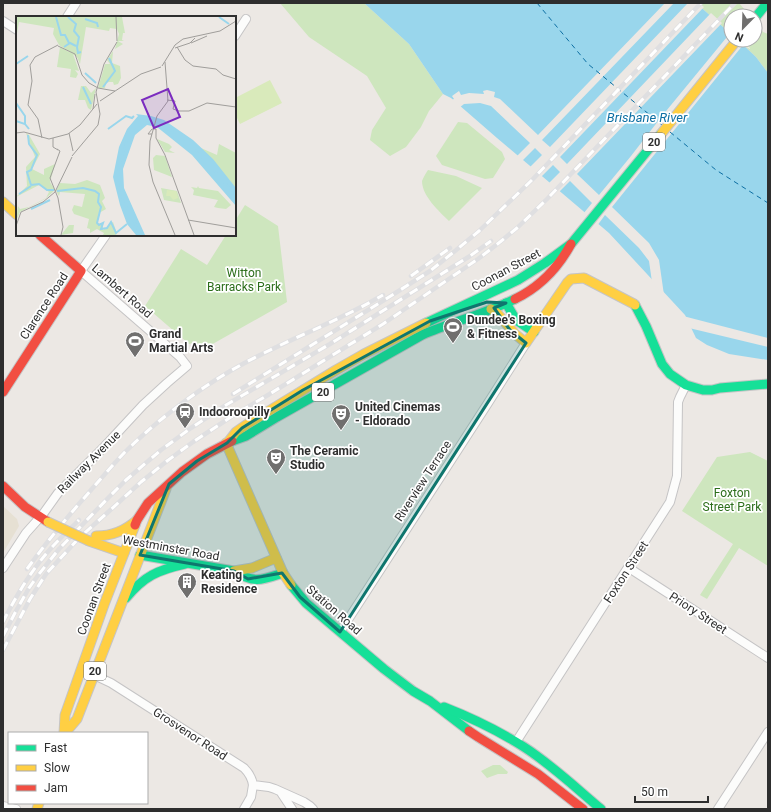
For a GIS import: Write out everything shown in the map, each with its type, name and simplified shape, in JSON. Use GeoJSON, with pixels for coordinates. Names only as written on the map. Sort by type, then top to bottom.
{"type":"FeatureCollection","features":[{"type":"Feature","properties":{"kind":"main road","name":"20"},"geometry":{"type":"LineString","coordinates":[[571,244],[730,48]]}},
{"type":"Feature","properties":{"kind":"main road"},"geometry":{"type":"LineString","coordinates":[[3,202],[16,213]]}},
{"type":"Feature","properties":{"kind":"main road","name":"Lambert Road"},"geometry":{"type":"LineString","coordinates":[[41,236],[81,271]]}},
{"type":"Feature","properties":{"kind":"main road","name":"Coonan Street"},"geometry":{"type":"LineString","coordinates":[[64,732],[65,715],[105,602],[136,520],[148,503],[182,472],[227,443],[246,436],[422,335],[506,303],[527,293],[544,280],[558,264],[571,244]]}},
{"type":"Feature","properties":{"kind":"main road","name":"Coonan Street"},"geometry":{"type":"LineString","coordinates":[[227,443],[236,432],[242,428],[364,354],[533,272],[571,244]]}},
{"type":"Feature","properties":{"kind":"main road","name":"Clarence Road"},"geometry":{"type":"LineString","coordinates":[[3,392],[81,271]]}},
{"type":"Feature","properties":{"kind":"main road","name":"Riverview Terrace"},"geometry":{"type":"LineString","coordinates":[[526,343],[567,283],[571,279],[580,277],[595,283],[634,304],[658,353]]}},
{"type":"Feature","properties":{"kind":"main road"},"geometry":{"type":"LineString","coordinates":[[430,321],[487,302],[506,303],[516,320],[534,332]]}},
{"type":"Feature","properties":{"kind":"main road"},"geometry":{"type":"LineString","coordinates":[[491,309],[497,313],[515,334],[526,343]]}},
{"type":"Feature","properties":{"kind":"main road"},"geometry":{"type":"LineString","coordinates":[[658,353],[662,364],[670,374],[686,385],[703,390],[768,384]]}},
{"type":"Feature","properties":{"kind":"main road"},"geometry":{"type":"LineString","coordinates":[[658,353],[677,372],[689,379],[720,388]]}},
{"type":"Feature","properties":{"kind":"main road","name":"Station Road"},"geometry":{"type":"LineString","coordinates":[[227,443],[276,558],[290,584],[300,597],[340,632],[413,691],[478,737],[538,774],[583,809]]}},
{"type":"Feature","properties":{"kind":"main road","name":"Coonan Street"},"geometry":{"type":"LineString","coordinates":[[65,732],[77,719],[158,508],[169,484]]}},
{"type":"Feature","properties":{"kind":"main road"},"geometry":{"type":"LineString","coordinates":[[3,486],[25,507],[48,522],[72,533],[93,539],[117,533],[128,528],[136,520]]}},
{"type":"Feature","properties":{"kind":"main road","name":"Westminster Road"},"geometry":{"type":"LineString","coordinates":[[93,539],[124,553],[234,571],[248,579],[268,577],[283,572]]}},
{"type":"Feature","properties":{"kind":"main road","name":"Westminster Road"},"geometry":{"type":"LineString","coordinates":[[234,571],[252,568],[276,558]]}},
{"type":"Feature","properties":{"kind":"main road"},"geometry":{"type":"LineString","coordinates":[[121,606],[131,591],[148,576],[159,571],[192,563]]}},
{"type":"Feature","properties":{"kind":"main road","name":"Station Road"},"geometry":{"type":"LineString","coordinates":[[430,702],[486,725],[516,742],[551,768],[601,809]]}},
{"type":"Feature","properties":{"kind":"main road"},"geometry":{"type":"LineString","coordinates":[[478,737],[486,725]]}},
{"type":"Feature","properties":{"kind":"main road"},"geometry":{"type":"LineString","coordinates":[[508,755],[516,742]]}},
{"type":"Feature","properties":{"kind":"street"},"geometry":{"type":"LineString","coordinates":[[68,16],[76,3]]}},
{"type":"Feature","properties":{"kind":"street"},"geometry":{"type":"LineString","coordinates":[[236,34],[246,19]]}},
{"type":"Feature","properties":{"kind":"street"},"geometry":{"type":"LineString","coordinates":[[3,21],[16,29]]}},
{"type":"Feature","properties":{"kind":"street","name":"Clarence Road"},"geometry":{"type":"LineString","coordinates":[[81,271],[105,236]]}},
{"type":"Feature","properties":{"kind":"street","name":"Lambert Road"},"geometry":{"type":"LineString","coordinates":[[81,271],[180,357],[187,366]]}},
{"type":"Feature","properties":{"kind":"street","name":"Riverview Terrace"},"geometry":{"type":"LineString","coordinates":[[340,632],[526,343]]}},
{"type":"Feature","properties":{"kind":"street","name":"Railway Avenue"},"geometry":{"type":"LineString","coordinates":[[3,568],[26,533],[58,493],[143,405],[187,366]]}},
{"type":"Feature","properties":{"kind":"street","name":"Foxton Street"},"geometry":{"type":"LineString","coordinates":[[516,742],[670,502],[676,476],[678,402],[686,385]]}},
{"type":"Feature","properties":{"kind":"street","name":"Priory Street"},"geometry":{"type":"LineString","coordinates":[[628,568],[768,658]]}},
{"type":"Feature","properties":{"kind":"street","name":"Grosvenor Road"},"geometry":{"type":"LineString","coordinates":[[94,675],[111,684],[244,768],[250,774],[253,785]]}},
{"type":"Feature","properties":{"kind":"street"},"geometry":{"type":"LineString","coordinates":[[718,809],[768,732]]}},
{"type":"Feature","properties":{"kind":"street"},"geometry":{"type":"LineString","coordinates":[[244,809],[251,797],[253,785],[268,787],[304,802],[313,809]]}},
{"type":"Feature","properties":{"kind":"street"},"geometry":{"type":"LineString","coordinates":[[282,793],[292,809]]}},
{"type":"Feature","properties":{"kind":"street"},"geometry":{"type":"LineString","coordinates":[[3,806],[16,809]]}},
{"type":"Feature","properties":{"kind":"highlighted area"},"geometry":{"type":"Polygon","coordinates":[[[487,302],[506,303],[494,308],[510,330],[526,343],[340,632],[300,597],[282,573],[248,579],[234,571],[140,555],[169,484],[197,461],[227,443],[242,428],[303,390],[430,321],[487,302]]]}},
{"type":"Feature","properties":{"kind":"shaded area"},"geometry":{"type":"Polygon","coordinates":[[[3,506],[17,519],[19,526],[3,553],[3,506]]]}},
{"type":"Feature","properties":{"kind":"green space"},"geometry":{"type":"Polygon","coordinates":[[[280,3],[364,3],[409,44],[443,94],[429,111],[421,127],[406,147],[390,156],[370,140],[372,130],[386,108],[367,76],[309,37],[280,3]]]}},
{"type":"Feature","properties":{"kind":"green space"},"geometry":{"type":"Polygon","coordinates":[[[696,3],[739,3],[743,8],[723,8],[723,27],[696,3]]]}},
{"type":"Feature","properties":{"kind":"green space"},"geometry":{"type":"Polygon","coordinates":[[[763,32],[768,34],[768,73],[756,57],[746,48],[763,48],[763,32]]]}},
{"type":"Feature","properties":{"kind":"green space"},"geometry":{"type":"Polygon","coordinates":[[[270,80],[282,103],[240,124],[236,116],[236,97],[270,80]]]}},
{"type":"Feature","properties":{"kind":"green space"},"geometry":{"type":"Polygon","coordinates":[[[458,122],[467,123],[502,152],[505,159],[493,178],[485,179],[442,165],[436,156],[458,122]]]}},
{"type":"Feature","properties":{"kind":"green space"},"geometry":{"type":"Polygon","coordinates":[[[428,170],[456,176],[482,188],[449,221],[432,203],[425,192],[422,181],[428,170]]]}},
{"type":"Feature","properties":{"kind":"green space","name":"Witton Barracks Park"},"geometry":{"type":"Polygon","coordinates":[[[245,205],[278,226],[287,302],[202,350],[193,343],[189,344],[145,306],[181,249],[207,265],[225,236],[236,236],[236,219],[245,205]]]}},
{"type":"Feature","properties":{"kind":"green space","name":"Foxton Street Park"},"geometry":{"type":"Polygon","coordinates":[[[750,452],[768,461],[768,566],[739,548],[707,599],[700,595],[733,544],[682,511],[717,457],[750,452]]]}},
{"type":"Feature","properties":{"kind":"green space"},"geometry":{"type":"Polygon","coordinates":[[[493,765],[500,765],[508,772],[507,774],[498,774],[487,778],[481,771],[493,765]]]}},
{"type":"Feature","properties":{"kind":"water","name":"Brisbane River"},"geometry":{"type":"Polygon","coordinates":[[[364,3],[696,3],[723,27],[723,48],[746,48],[756,57],[768,73],[768,360],[729,354],[707,345],[696,338],[685,315],[609,233],[451,98],[443,94],[409,44],[364,3]]]}},
{"type":"Feature","properties":{"kind":"pier"},"geometry":{"type":"Polygon","coordinates":[[[665,3],[674,3],[542,140],[550,147],[688,3],[699,3],[704,7],[560,157],[567,164],[711,13],[722,23],[577,174],[599,195],[723,42],[723,48],[741,48],[612,207],[649,243],[659,260],[664,295],[652,282],[649,261],[639,248],[605,215],[597,226],[583,214],[592,203],[570,181],[558,193],[548,184],[560,172],[553,165],[540,178],[529,168],[542,155],[535,148],[521,162],[516,157],[530,143],[491,106],[480,103],[464,104],[459,108],[451,100],[454,99],[452,96],[459,91],[461,95],[469,93],[484,94],[483,91],[487,90],[495,92],[494,97],[500,99],[538,135],[665,3]]]}},
{"type":"Feature","properties":{"kind":"pier"},"geometry":{"type":"Polygon","coordinates":[[[683,316],[768,338],[768,347],[689,328],[683,316]]]}},
{"type":"Feature","properties":{"kind":"ferry route"},"geometry":{"type":"LineString","coordinates":[[537,3],[588,64],[662,125]]}},
{"type":"Feature","properties":{"kind":"ferry route"},"geometry":{"type":"LineString","coordinates":[[670,132],[716,170],[768,203]]}},
{"type":"Feature","properties":{"kind":"railway"},"geometry":{"type":"LineString","coordinates":[[233,394],[430,271],[479,231],[532,180],[701,3]]}},
{"type":"Feature","properties":{"kind":"railway"},"geometry":{"type":"LineString","coordinates":[[3,650],[30,599],[46,574],[79,538],[141,482],[193,442],[234,415],[383,324],[478,259],[500,242],[547,199],[735,3]]}},
{"type":"Feature","properties":{"kind":"railway"},"geometry":{"type":"LineString","coordinates":[[3,636],[29,588],[59,549],[126,480],[161,450],[226,405],[330,344],[470,256],[491,241]]}},
{"type":"Feature","properties":{"kind":"railway"},"geometry":{"type":"LineString","coordinates":[[411,276],[450,248]]}},
{"type":"Feature","properties":{"kind":"railway"},"geometry":{"type":"LineString","coordinates":[[27,569],[78,505],[118,459],[148,430],[175,408],[203,388],[250,360],[345,315],[383,295]]}},
{"type":"Feature","properties":{"kind":"railway"},"geometry":{"type":"LineString","coordinates":[[3,622],[28,578],[50,550],[79,520]]}},
{"type":"Feature","properties":{"kind":"traffic: fast"},"geometry":{"type":"LineString","coordinates":[[763,8],[767,3]]}},
{"type":"Feature","properties":{"kind":"traffic: fast"},"geometry":{"type":"LineString","coordinates":[[426,323],[518,280],[571,244],[661,134]]}},
{"type":"Feature","properties":{"kind":"traffic: fast"},"geometry":{"type":"LineString","coordinates":[[232,441],[246,436],[422,335],[515,299]]}},
{"type":"Feature","properties":{"kind":"traffic: fast"},"geometry":{"type":"LineString","coordinates":[[506,303],[516,320],[534,332]]}},
{"type":"Feature","properties":{"kind":"traffic: fast"},"geometry":{"type":"LineString","coordinates":[[635,305],[646,326],[662,364],[670,374],[686,385],[703,390],[712,390],[768,384]]}},
{"type":"Feature","properties":{"kind":"traffic: fast"},"geometry":{"type":"LineString","coordinates":[[140,555],[234,571],[247,578],[258,580],[283,573]]}},
{"type":"Feature","properties":{"kind":"traffic: fast"},"geometry":{"type":"LineString","coordinates":[[126,598],[145,579],[159,572],[185,564]]}},
{"type":"Feature","properties":{"kind":"traffic: fast"},"geometry":{"type":"LineString","coordinates":[[291,585],[306,603],[384,669],[413,691],[430,701],[469,731]]}},
{"type":"Feature","properties":{"kind":"traffic: fast"},"geometry":{"type":"LineString","coordinates":[[444,707],[485,725],[524,747],[554,769],[601,809]]}},
{"type":"Feature","properties":{"kind":"traffic: slow"},"geometry":{"type":"LineString","coordinates":[[661,134],[731,48]]}},
{"type":"Feature","properties":{"kind":"traffic: slow"},"geometry":{"type":"LineString","coordinates":[[3,202],[16,214]]}},
{"type":"Feature","properties":{"kind":"traffic: slow"},"geometry":{"type":"LineString","coordinates":[[491,309],[497,313],[515,334],[526,343],[571,279],[584,278],[635,305]]}},
{"type":"Feature","properties":{"kind":"traffic: slow"},"geometry":{"type":"LineString","coordinates":[[229,441],[236,432],[246,425],[336,370],[364,354],[426,323]]}},
{"type":"Feature","properties":{"kind":"traffic: slow"},"geometry":{"type":"LineString","coordinates":[[226,443],[283,573],[291,585]]}},
{"type":"Feature","properties":{"kind":"traffic: slow"},"geometry":{"type":"LineString","coordinates":[[66,732],[77,719],[166,489]]}},
{"type":"Feature","properties":{"kind":"traffic: slow"},"geometry":{"type":"LineString","coordinates":[[96,536],[118,532],[137,520]]}},
{"type":"Feature","properties":{"kind":"traffic: slow"},"geometry":{"type":"LineString","coordinates":[[48,522],[89,541]]}},
{"type":"Feature","properties":{"kind":"traffic: slow"},"geometry":{"type":"LineString","coordinates":[[64,732],[65,715],[105,602],[135,525]]}},
{"type":"Feature","properties":{"kind":"traffic: slow"},"geometry":{"type":"LineString","coordinates":[[89,541],[124,553]]}},
{"type":"Feature","properties":{"kind":"traffic: slow"},"geometry":{"type":"LineString","coordinates":[[234,571],[252,568],[276,558]]}},
{"type":"Feature","properties":{"kind":"traffic: slow"},"geometry":{"type":"LineString","coordinates":[[37,809],[39,804]]}},
{"type":"Feature","properties":{"kind":"traffic: jam"},"geometry":{"type":"LineString","coordinates":[[3,392],[81,271],[41,236]]}},
{"type":"Feature","properties":{"kind":"traffic: jam"},"geometry":{"type":"LineString","coordinates":[[515,299],[532,289],[548,276],[571,244]]}},
{"type":"Feature","properties":{"kind":"traffic: jam"},"geometry":{"type":"LineString","coordinates":[[135,525],[148,503],[182,472],[207,454],[232,441]]}},
{"type":"Feature","properties":{"kind":"traffic: jam"},"geometry":{"type":"LineString","coordinates":[[3,486],[25,507],[48,522]]}},
{"type":"Feature","properties":{"kind":"traffic: jam"},"geometry":{"type":"LineString","coordinates":[[469,731],[538,774],[583,809]]}},
{"type":"Feature","properties":{"kind":"place","name":"Dundee's Boxing & Fitness"},"geometry":{"type":"Point","coordinates":[453,344]}},
{"type":"Feature","properties":{"kind":"place","name":"Grand Martial Arts"},"geometry":{"type":"Point","coordinates":[135,358]}},
{"type":"Feature","properties":{"kind":"place","name":"Indooroopilly"},"geometry":{"type":"Point","coordinates":[185,429]}},
{"type":"Feature","properties":{"kind":"place","name":"United Cinemas - Eldorado"},"geometry":{"type":"Point","coordinates":[341,431]}},
{"type":"Feature","properties":{"kind":"place","name":"The Ceramic Studio"},"geometry":{"type":"Point","coordinates":[276,475]}},
{"type":"Feature","properties":{"kind":"place","name":"Keating Residence"},"geometry":{"type":"Point","coordinates":[187,599]}}]}
